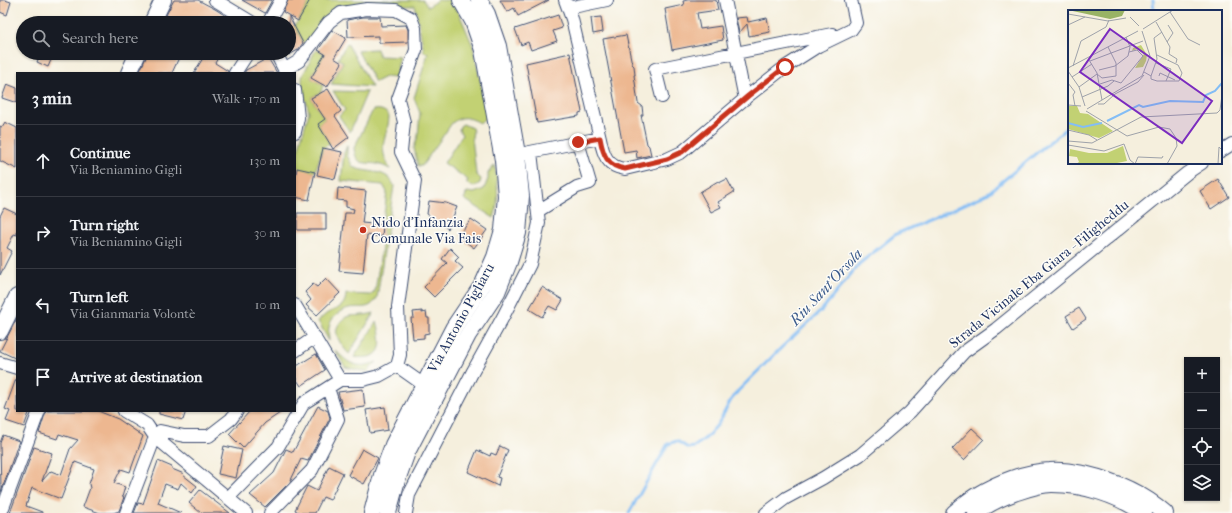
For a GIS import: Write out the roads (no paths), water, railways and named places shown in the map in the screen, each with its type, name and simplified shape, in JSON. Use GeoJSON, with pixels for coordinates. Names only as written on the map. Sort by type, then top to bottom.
{"type":"FeatureCollection","features":[{"type":"Feature","properties":{"kind":"main road"},"geometry":{"type":"LineString","coordinates":[[156,16],[164,0]]}},
{"type":"Feature","properties":{"kind":"main road","name":"Via Antonio Pigliaru"},"geometry":{"type":"LineString","coordinates":[[372,513],[382,475],[393,446],[454,327],[483,284],[495,257],[503,230],[506,196],[503,160],[484,50],[472,21],[461,0]]}},
{"type":"Feature","properties":{"kind":"main road","name":"Via Antonio Pigliaru"},"geometry":{"type":"LineString","coordinates":[[388,513],[397,480],[407,452],[468,335],[497,292],[510,262],[518,233],[522,196],[524,153],[498,46],[487,14],[479,0]]}},
{"type":"Feature","properties":{"kind":"main road"},"geometry":{"type":"LineString","coordinates":[[128,72],[134,60]]}},
{"type":"Feature","properties":{"kind":"main road"},"geometry":{"type":"LineString","coordinates":[[0,331],[16,299]]}},
{"type":"Feature","properties":{"kind":"main road"},"geometry":{"type":"LineString","coordinates":[[954,513],[975,496],[999,484],[1027,474],[1050,471],[1072,472],[1105,479],[1131,489],[1152,501],[1165,513]]}},
{"type":"Feature","properties":{"kind":"main road"},"geometry":{"type":"LineString","coordinates":[[976,513],[1004,497],[1030,488],[1051,484],[1101,492],[1125,502],[1144,513]]}},
{"type":"Feature","properties":{"kind":"street"},"geometry":{"type":"LineString","coordinates":[[215,0],[241,16]]}},
{"type":"Feature","properties":{"kind":"street"},"geometry":{"type":"LineString","coordinates":[[272,16],[281,0]]}},
{"type":"Feature","properties":{"kind":"street"},"geometry":{"type":"LineString","coordinates":[[607,0],[566,4],[603,153],[615,167],[625,169],[667,159],[682,152],[771,78],[807,52],[851,30],[856,23],[851,0]]}},
{"type":"Feature","properties":{"kind":"street"},"geometry":{"type":"LineString","coordinates":[[725,0],[745,99]]}},
{"type":"Feature","properties":{"kind":"street"},"geometry":{"type":"LineString","coordinates":[[228,498],[278,448],[304,403],[340,380],[363,380],[379,376],[397,366],[400,355],[398,307],[415,182],[401,152],[404,122],[398,99],[416,50],[415,28],[411,18],[396,10],[367,9],[341,13],[329,22],[299,61],[285,71],[280,60]]}},
{"type":"Feature","properties":{"kind":"street"},"geometry":{"type":"LineString","coordinates":[[662,97],[655,69],[851,30]]}},
{"type":"Feature","properties":{"kind":"street"},"geometry":{"type":"LineString","coordinates":[[236,72],[243,60]]}},
{"type":"Feature","properties":{"kind":"street"},"geometry":{"type":"LineString","coordinates":[[296,99],[298,118],[296,127]]}},
{"type":"Feature","properties":{"kind":"street"},"geometry":{"type":"LineString","coordinates":[[524,153],[600,138]]}},
{"type":"Feature","properties":{"kind":"street"},"geometry":{"type":"LineString","coordinates":[[538,211],[577,187],[590,183],[578,142]]}},
{"type":"Feature","properties":{"kind":"street"},"geometry":{"type":"LineString","coordinates":[[1222,150],[1232,144]]}},
{"type":"Feature","properties":{"kind":"street","name":"Via Antonio Pigliaru"},"geometry":{"type":"LineString","coordinates":[[406,513],[409,495],[530,264],[539,223],[538,211],[524,153]]}},
{"type":"Feature","properties":{"kind":"street","name":"Strada Vicinale Eba Giara - Filigheddu"},"geometry":{"type":"LineString","coordinates":[[766,513],[786,498],[823,478],[860,455],[910,412],[964,352],[996,329],[1187,173],[1200,164]]}},
{"type":"Feature","properties":{"kind":"street"},"geometry":{"type":"LineString","coordinates":[[296,307],[340,380]]}},
{"type":"Feature","properties":{"kind":"street"},"geometry":{"type":"LineString","coordinates":[[296,350],[315,337]]}},
{"type":"Feature","properties":{"kind":"street"},"geometry":{"type":"LineString","coordinates":[[0,363],[16,368]]}},
{"type":"Feature","properties":{"kind":"street"},"geometry":{"type":"LineString","coordinates":[[397,366],[424,385]]}},
{"type":"Feature","properties":{"kind":"street"},"geometry":{"type":"LineString","coordinates":[[270,513],[312,470],[338,419],[328,388]]}},
{"type":"Feature","properties":{"kind":"street"},"geometry":{"type":"LineString","coordinates":[[1,513],[38,412]]}},
{"type":"Feature","properties":{"kind":"street"},"geometry":{"type":"LineString","coordinates":[[126,412],[146,425],[155,437],[246,513]]}},
{"type":"Feature","properties":{"kind":"street"},"geometry":{"type":"LineString","coordinates":[[126,513],[155,437],[160,431],[184,436],[209,436],[231,419],[236,412]]}},
{"type":"Feature","properties":{"kind":"waterway","name":"Riu Sant'Orsola"},"geometry":{"type":"LineString","coordinates":[[1153,0],[1154,10]]}},
{"type":"Feature","properties":{"kind":"waterway","name":"Riu Sant'Orsola"},"geometry":{"type":"LineString","coordinates":[[629,513],[668,444],[677,441],[688,448],[694,447],[707,437],[718,424],[731,400],[738,391],[821,311],[859,264],[896,234],[987,194],[1068,127]]}},
{"type":"Feature","properties":{"kind":"place","name":"Nido d'Infanzia Comunale Via Fais"},"geometry":{"type":"Point","coordinates":[363,230]}}]}
